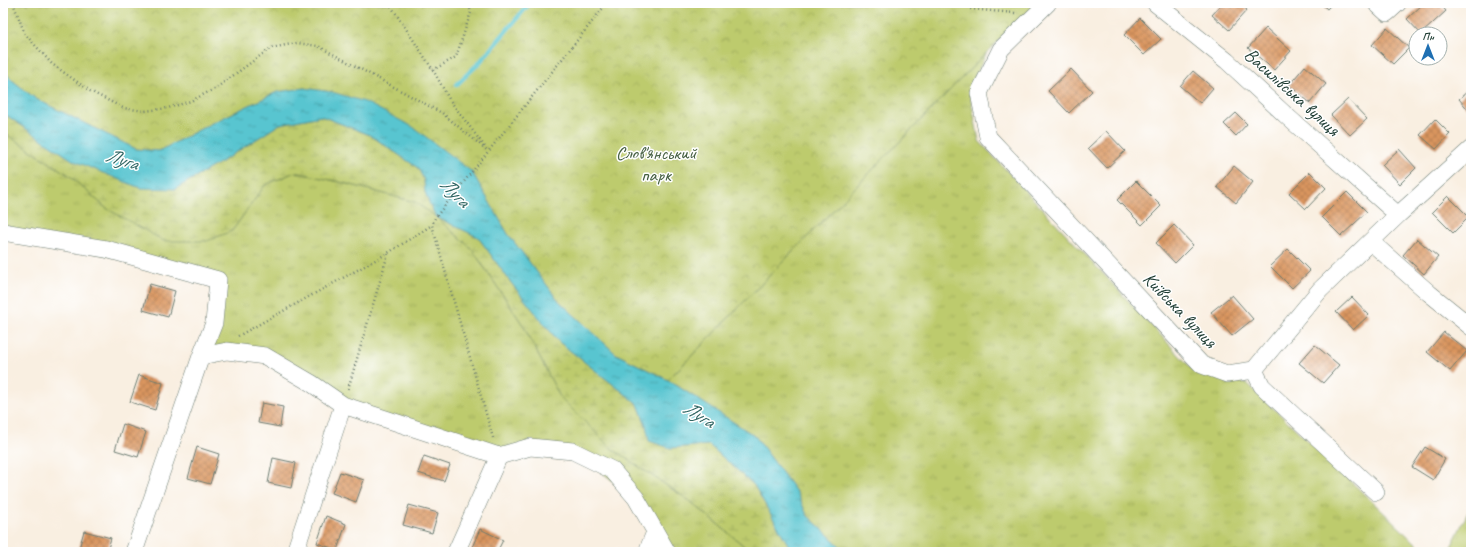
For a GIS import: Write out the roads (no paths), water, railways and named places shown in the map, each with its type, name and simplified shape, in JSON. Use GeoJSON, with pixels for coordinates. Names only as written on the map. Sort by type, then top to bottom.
{"type":"FeatureCollection","features":[{"type":"Feature","properties":{"kind":"street","name":"Василівська вулиця"},"geometry":{"type":"LineString","coordinates":[[1155,3],[1227,61],[1290,120],[1398,215]]}},
{"type":"Feature","properties":{"kind":"street"},"geometry":{"type":"LineString","coordinates":[[1376,3],[1387,13],[1398,3]]}},
{"type":"Feature","properties":{"kind":"street","name":"Київська вулиця"},"geometry":{"type":"LineString","coordinates":[[1042,9],[1001,49],[979,93],[988,138],[1202,366],[1227,374],[1254,370]]}},
{"type":"Feature","properties":{"kind":"street"},"geometry":{"type":"LineString","coordinates":[[1376,492],[1262,386],[1254,370],[1320,290],[1398,215],[1471,149]]}},
{"type":"Feature","properties":{"kind":"street"},"geometry":{"type":"LineString","coordinates":[[3,232],[106,249],[218,280],[214,323],[201,356],[134,552]]}},
{"type":"Feature","properties":{"kind":"street"},"geometry":{"type":"LineString","coordinates":[[1371,242],[1428,293],[1471,327]]}},
{"type":"Feature","properties":{"kind":"street"},"geometry":{"type":"LineString","coordinates":[[201,356],[227,351],[265,356],[311,383],[343,405],[498,456],[530,447],[573,451],[612,470],[636,498],[666,552]]}},
{"type":"Feature","properties":{"kind":"street"},"geometry":{"type":"LineString","coordinates":[[295,552],[343,405]]}},
{"type":"Feature","properties":{"kind":"street"},"geometry":{"type":"LineString","coordinates":[[456,552],[498,456]]}},
{"type":"Feature","properties":{"kind":"street"},"geometry":{"type":"LineString","coordinates":[[647,552],[655,532]]}},
{"type":"Feature","properties":{"kind":"water","name":"Луга"},"geometry":{"type":"Polygon","coordinates":[[[3,70],[12,80],[36,99],[136,149],[159,151],[212,123],[277,92],[304,88],[332,92],[365,102],[413,127],[472,172],[508,234],[559,301],[616,354],[668,380],[755,436],[797,493],[807,515],[846,552],[795,552],[789,546],[754,485],[709,445],[670,448],[649,441],[646,425],[638,404],[559,342],[512,284],[478,237],[436,217],[425,192],[424,180],[418,168],[370,135],[321,116],[280,124],[221,162],[175,189],[140,188],[74,161],[3,113],[3,70]]]}},
{"type":"Feature","properties":{"kind":"waterway"},"geometry":{"type":"LineString","coordinates":[[456,85],[479,63],[530,3]]}},
{"type":"Feature","properties":{"kind":"park label","name":"Слов'янський парк"},"geometry":{"type":"Point","coordinates":[656,164]}}]}
